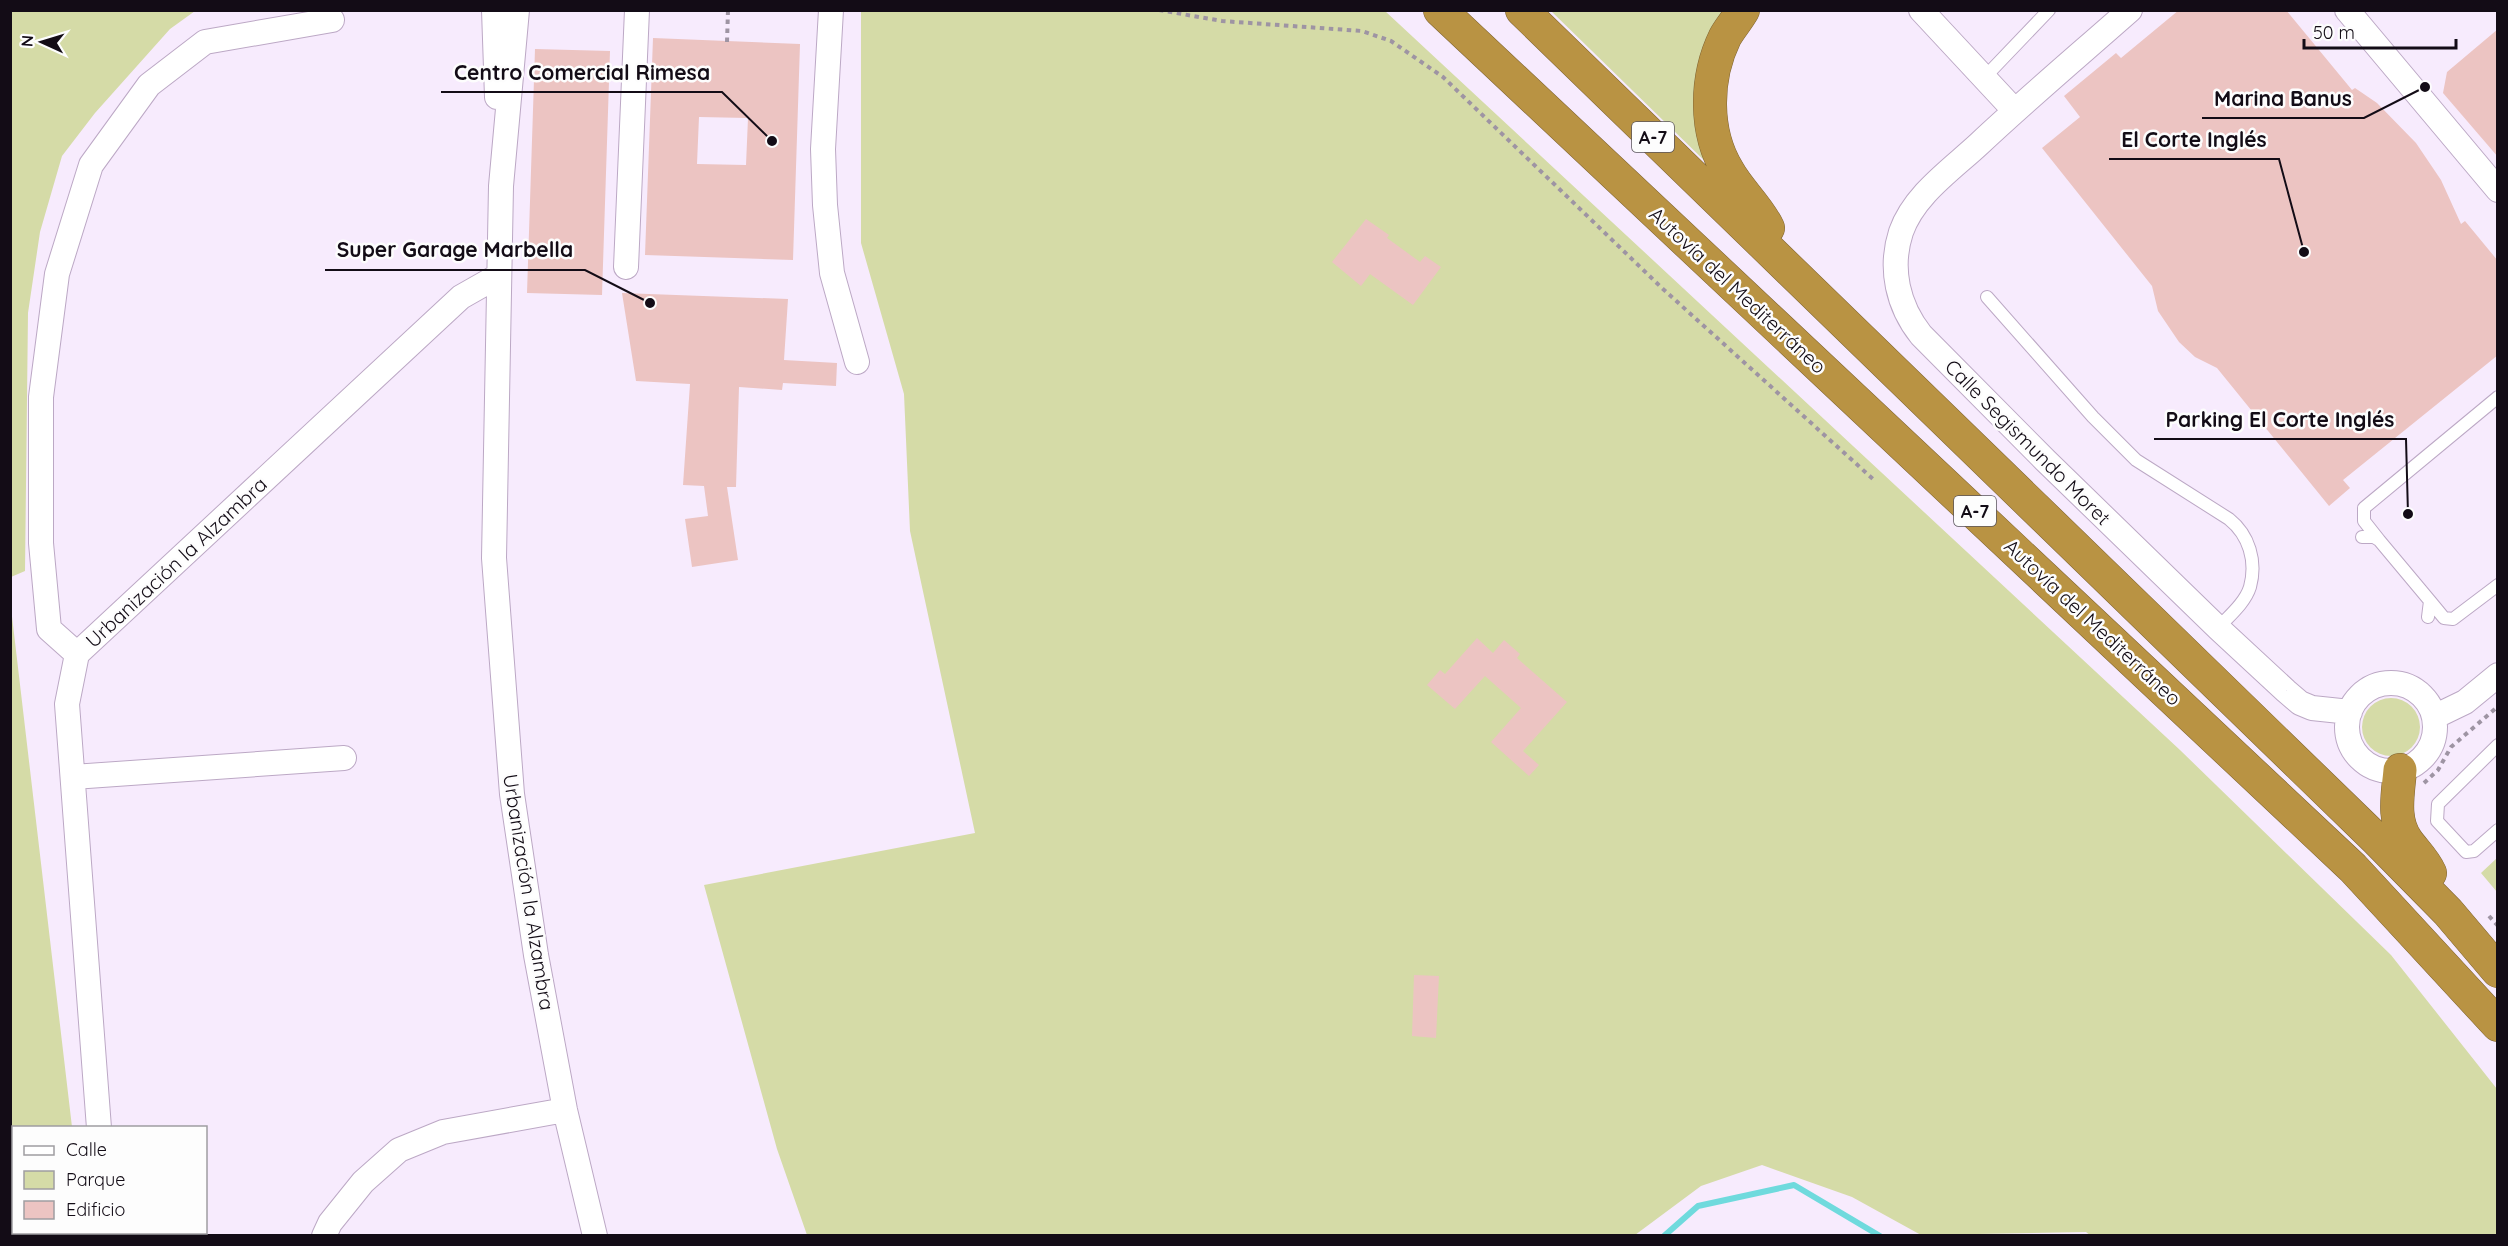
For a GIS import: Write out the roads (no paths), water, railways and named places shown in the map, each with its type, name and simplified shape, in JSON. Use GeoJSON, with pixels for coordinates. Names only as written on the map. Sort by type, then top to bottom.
{"type":"FeatureCollection","features":[{"type":"Feature","properties":{"kind":"highway","name":"Autovía del Mediterráneo"},"geometry":{"type":"LineString","coordinates":[[1440,10],[2353,868],[2498,1025]]}},
{"type":"Feature","properties":{"kind":"highway","name":"Autovía del Mediterráneo"},"geometry":{"type":"LineString","coordinates":[[1522,10],[1782,266],[2209,677],[2448,912],[2498,971]]}},
{"type":"Feature","properties":{"kind":"highway"},"geometry":{"type":"LineString","coordinates":[[1743,10],[1726,36],[1716,60],[1711,83],[1710,114],[1717,148],[1727,170],[1767,225],[1782,266]]}},
{"type":"Feature","properties":{"kind":"highway"},"geometry":{"type":"LineString","coordinates":[[2400,770],[2397,814],[2400,827],[2406,840],[2424,861],[2448,912]]}},
{"type":"Feature","properties":{"kind":"street"},"geometry":{"type":"LineString","coordinates":[[494,10],[501,186]]}},
{"type":"Feature","properties":{"kind":"street"},"geometry":{"type":"LineString","coordinates":[[501,186],[517,10]]}},
{"type":"Feature","properties":{"kind":"street"},"geometry":{"type":"LineString","coordinates":[[626,267],[637,10]]}},
{"type":"Feature","properties":{"kind":"street"},"geometry":{"type":"LineString","coordinates":[[831,10],[823,148],[825,205],[832,273],[857,362]]}},
{"type":"Feature","properties":{"kind":"street"},"geometry":{"type":"LineString","coordinates":[[1921,10],[2014,111]]}},
{"type":"Feature","properties":{"kind":"street","name":"Calle Segismundo Moret"},"geometry":{"type":"LineString","coordinates":[[2130,10],[2014,111],[1925,193],[1901,232],[1896,279],[1905,312],[1929,344],[2218,628],[2300,703],[2324,710],[2350,712]]}},
{"type":"Feature","properties":{"kind":"street"},"geometry":{"type":"LineString","coordinates":[[2348,10],[2498,190]]}},
{"type":"Feature","properties":{"kind":"street"},"geometry":{"type":"LineString","coordinates":[[77,654],[49,629],[41,543],[41,397],[57,274],[91,165],[149,85],[205,42],[332,20]]}},
{"type":"Feature","properties":{"kind":"street","name":"Urbanización la Alzambra"},"geometry":{"type":"LineString","coordinates":[[501,186],[494,558],[512,794],[536,954],[565,1110],[596,1236]]}},
{"type":"Feature","properties":{"kind":"street","name":"Urbanización la Alzambra"},"geometry":{"type":"LineString","coordinates":[[99,1126],[67,704],[77,654],[461,297],[498,276]]}},
{"type":"Feature","properties":{"kind":"street"},"geometry":{"type":"LineString","coordinates":[[2434,717],[2465,702],[2498,675]]}},
{"type":"Feature","properties":{"kind":"street"},"geometry":{"type":"LineString","coordinates":[[2393,683],[2407,686],[2419,693],[2428,704],[2434,717],[2435,729],[2428,751],[2411,766],[2400,770],[2386,771],[2374,767],[2354,751],[2349,739],[2347,725],[2356,700],[2367,690],[2379,684],[2393,683]]}},
{"type":"Feature","properties":{"kind":"street"},"geometry":{"type":"LineString","coordinates":[[73,777],[344,758]]}},
{"type":"Feature","properties":{"kind":"street"},"geometry":{"type":"LineString","coordinates":[[324,1236],[330,1223],[363,1182],[399,1150],[443,1132],[565,1110]]}},
{"type":"Feature","properties":{"kind":"lane"},"geometry":{"type":"LineString","coordinates":[[1984,78],[2049,10]]}},
{"type":"Feature","properties":{"kind":"lane"},"geometry":{"type":"LineString","coordinates":[[1987,297],[2093,417],[2136,460],[2242,529],[2252,555],[2250,587],[2240,604],[2218,628]]}},
{"type":"Feature","properties":{"kind":"lane"},"geometry":{"type":"LineString","coordinates":[[2498,398],[2364,508],[2364,521],[2444,618],[2453,619],[2498,585]]}},
{"type":"Feature","properties":{"kind":"lane"},"geometry":{"type":"LineString","coordinates":[[2362,537],[2374,537],[2379,540]]}},
{"type":"Feature","properties":{"kind":"lane"},"geometry":{"type":"LineString","coordinates":[[2428,617],[2430,601]]}},
{"type":"Feature","properties":{"kind":"lane"},"geometry":{"type":"LineString","coordinates":[[2498,745],[2438,804],[2436,815],[2437,820],[2466,852],[2475,851],[2498,830]]}},
{"type":"Feature","properties":{"kind":"waterway"},"geometry":{"type":"LineString","coordinates":[[1664,1236],[1698,1206],[1794,1185],[1880,1236]]}},
{"type":"Feature","properties":{"kind":"place","name":"Marina Banus"},"geometry":{"type":"Point","coordinates":[2425,87]}},
{"type":"Feature","properties":{"kind":"place","name":"Centro Comercial Rimesa"},"geometry":{"type":"Point","coordinates":[772,141]}},
{"type":"Feature","properties":{"kind":"place","name":"El Corte Inglés"},"geometry":{"type":"Point","coordinates":[2304,252]}},
{"type":"Feature","properties":{"kind":"place","name":"Super Garage Marbella"},"geometry":{"type":"Point","coordinates":[650,303]}},
{"type":"Feature","properties":{"kind":"place","name":"Parking El Corte Inglés"},"geometry":{"type":"Point","coordinates":[2408,514]}}]}
